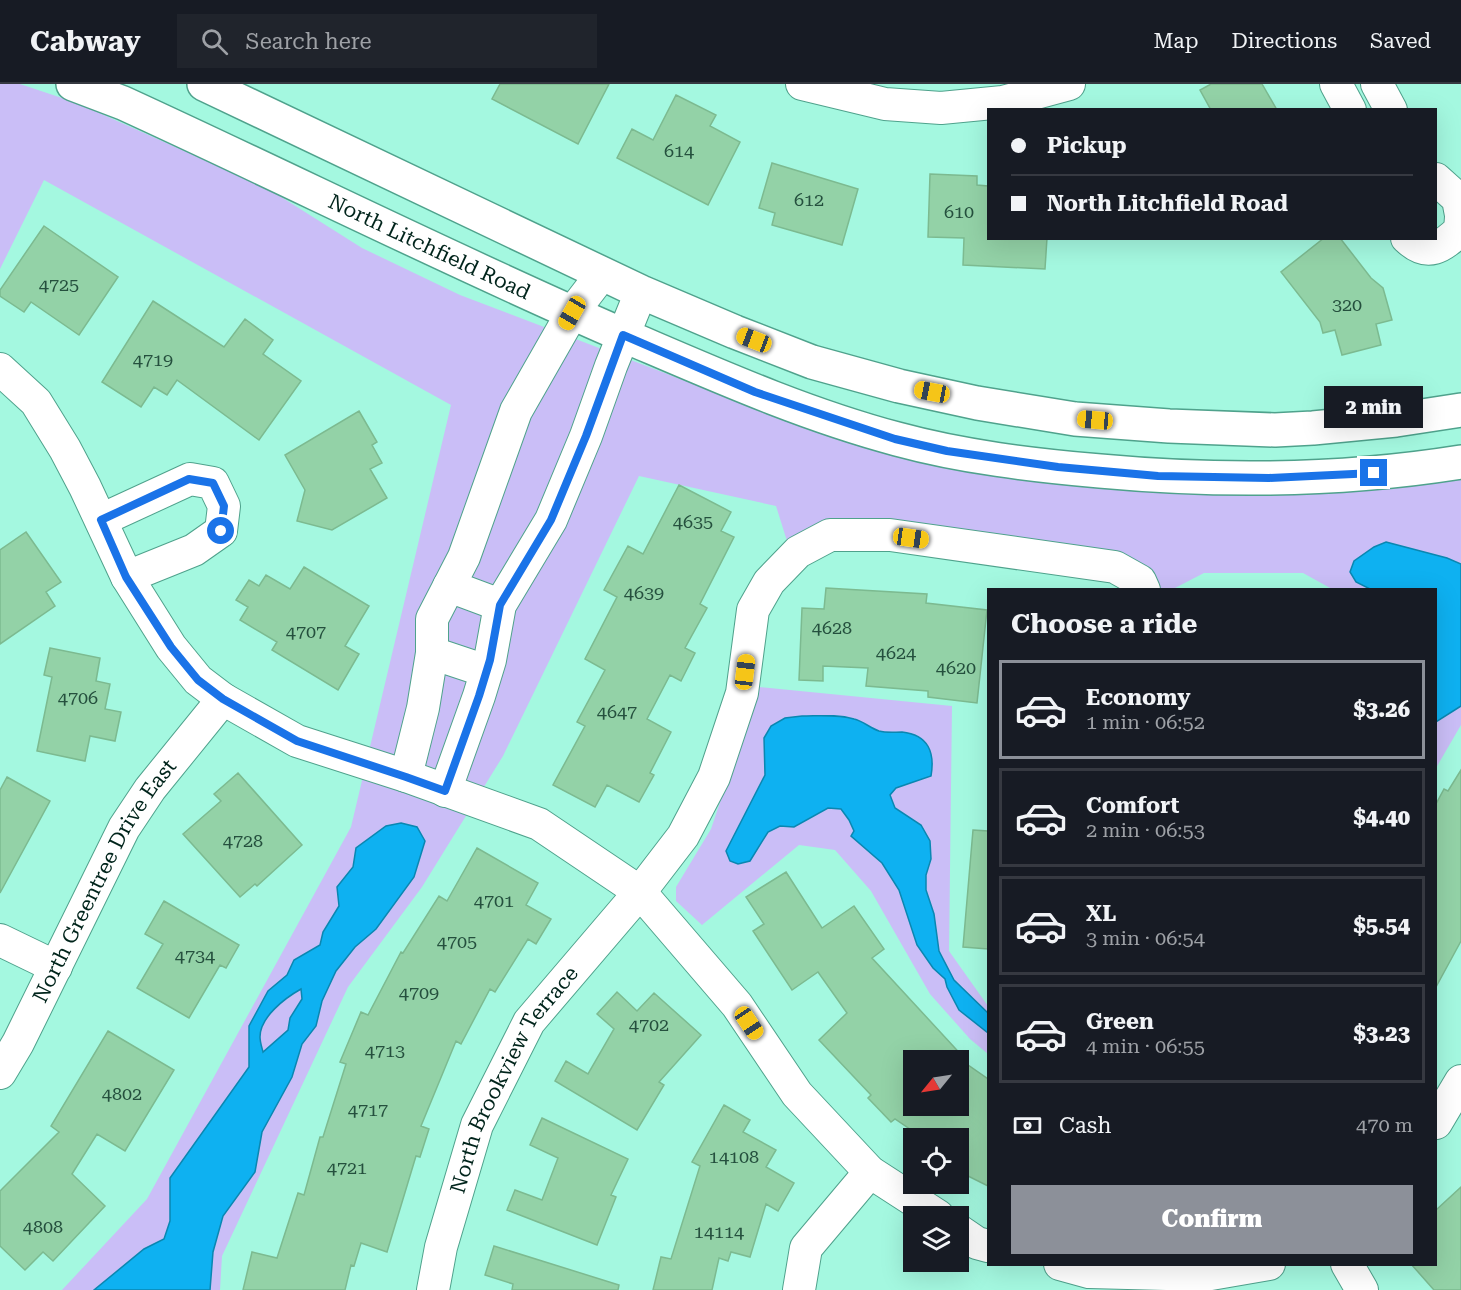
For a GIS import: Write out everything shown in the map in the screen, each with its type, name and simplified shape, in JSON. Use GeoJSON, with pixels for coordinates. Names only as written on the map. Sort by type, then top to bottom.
{"type":"FeatureCollection","features":[{"type":"Feature","properties":{"kind":"main road","name":"North Litchfield Road"},"geometry":{"type":"LineString","coordinates":[[74,84],[198,137],[572,313],[755,392],[895,439],[959,453],[1058,467],[1209,478],[1269,478],[1374,473],[1461,462]]}},
{"type":"Feature","properties":{"kind":"main road"},"geometry":{"type":"LineString","coordinates":[[204,84],[641,292],[812,362],[899,386],[977,403],[1075,419],[1169,426],[1275,430],[1360,423],[1461,410]]}},
{"type":"Feature","properties":{"kind":"street"},"geometry":{"type":"LineString","coordinates":[[804,84],[885,104],[941,108],[1003,102],[1069,84]]}},
{"type":"Feature","properties":{"kind":"street"},"geometry":{"type":"LineString","coordinates":[[1336,84],[1349,108]]}},
{"type":"Feature","properties":{"kind":"street"},"geometry":{"type":"LineString","coordinates":[[1377,84],[1390,108]]}},
{"type":"Feature","properties":{"kind":"street"},"geometry":{"type":"LineString","coordinates":[[1409,240],[1416,247],[1426,249],[1440,247],[1460,230],[1461,216],[1458,199],[1437,180]]}},
{"type":"Feature","properties":{"kind":"street"},"geometry":{"type":"LineString","coordinates":[[406,777],[423,708],[432,653],[432,619],[464,557],[516,411],[572,313],[602,274]]}},
{"type":"Feature","properties":{"kind":"street"},"geometry":{"type":"LineString","coordinates":[[445,791],[486,671],[500,605],[551,520],[641,292]]}},
{"type":"Feature","properties":{"kind":"street"},"geometry":{"type":"LineString","coordinates":[[0,369],[36,402],[65,448],[126,577],[171,647],[198,680],[223,699],[297,741],[539,824],[640,892],[737,1005],[798,1094],[870,1172],[923,1206]]}},
{"type":"Feature","properties":{"kind":"street"},"geometry":{"type":"LineString","coordinates":[[101,520],[189,479],[213,483],[224,506],[221,531],[194,550],[126,577]]}},
{"type":"Feature","properties":{"kind":"street","name":"North Brookview Terrace"},"geometry":{"type":"LineString","coordinates":[[433,1290],[441,1247],[477,1125],[529,1022],[640,892],[683,836],[714,777],[742,693],[753,610],[769,582],[798,552],[830,535],[890,535],[1114,567],[1140,581],[1142,588]]}},
{"type":"Feature","properties":{"kind":"street"},"geometry":{"type":"LineString","coordinates":[[449,585],[500,605]]}},
{"type":"Feature","properties":{"kind":"street"},"geometry":{"type":"LineString","coordinates":[[432,653],[486,671]]}},
{"type":"Feature","properties":{"kind":"street","name":"North Greentree Drive East"},"geometry":{"type":"LineString","coordinates":[[0,1073],[18,1043],[124,828],[150,789],[223,699]]}},
{"type":"Feature","properties":{"kind":"street"},"geometry":{"type":"LineString","coordinates":[[0,940],[56,967]]}},
{"type":"Feature","properties":{"kind":"street"},"geometry":{"type":"LineString","coordinates":[[1437,1121],[1461,1081]]}},
{"type":"Feature","properties":{"kind":"street"},"geometry":{"type":"LineString","coordinates":[[799,1290],[806,1248],[870,1172]]}},
{"type":"Feature","properties":{"kind":"street"},"geometry":{"type":"LineString","coordinates":[[969,1238],[987,1246]]}},
{"type":"Feature","properties":{"kind":"street"},"geometry":{"type":"LineString","coordinates":[[1066,1266],[1089,1272],[1205,1275],[1257,1266]]}},
{"type":"Feature","properties":{"kind":"street"},"geometry":{"type":"LineString","coordinates":[[1348,1266],[1362,1290]]}},
{"type":"Feature","properties":{"kind":"shaded area"},"geometry":{"type":"Polygon","coordinates":[[[0,84],[20,84],[77,103],[267,188],[362,248],[460,295],[842,439],[1025,478],[1164,493],[1327,491],[1461,477],[1461,725],[1437,766],[1437,588],[1330,588],[1303,573],[1204,573],[1175,588],[1159,588],[1141,571],[1112,554],[1065,544],[845,520],[787,541],[776,506],[639,476],[503,756],[422,887],[348,987],[222,1256],[220,1290],[62,1290],[147,1199],[351,827],[451,405],[44,180],[0,269],[0,84]]]}},
{"type":"Feature","properties":{"kind":"shaded area"},"geometry":{"type":"Polygon","coordinates":[[[759,687],[952,706],[949,951],[987,1005],[987,1053],[970,1039],[930,994],[871,891],[835,850],[799,845],[702,925],[676,901],[676,887],[711,829],[759,687]]]}},
{"type":"Feature","properties":{"kind":"water"},"geometry":{"type":"Polygon","coordinates":[[[1386,542],[1447,558],[1461,564],[1461,706],[1437,721],[1437,588],[1368,588],[1356,582],[1350,572],[1354,561],[1374,547],[1386,542]]]}},
{"type":"Feature","properties":{"kind":"water"},"geometry":{"type":"Polygon","coordinates":[[[848,717],[879,731],[911,734],[928,746],[932,760],[931,776],[896,788],[890,795],[895,808],[921,825],[930,841],[931,859],[926,875],[926,890],[934,914],[939,951],[954,980],[987,1012],[987,1032],[959,1010],[945,979],[933,968],[917,945],[899,890],[882,863],[851,836],[854,831],[841,809],[828,808],[794,827],[780,826],[768,832],[750,861],[738,864],[730,861],[726,851],[765,775],[764,738],[771,726],[785,718],[848,717]]]}},
{"type":"Feature","properties":{"kind":"water"},"geometry":{"type":"Polygon","coordinates":[[[401,823],[417,827],[425,841],[414,877],[376,929],[355,947],[336,971],[322,1001],[316,1026],[302,1044],[292,1077],[262,1132],[255,1172],[223,1216],[213,1252],[210,1290],[94,1290],[144,1249],[164,1239],[170,1221],[170,1178],[249,1067],[249,1026],[268,991],[287,975],[294,960],[320,945],[323,932],[339,906],[337,887],[353,867],[356,848],[386,826],[401,823]],[[301,989],[288,997],[269,1015],[261,1030],[260,1039],[263,1052],[288,1030],[290,1018],[302,999],[301,989]]]}},
{"type":"Feature","properties":{"kind":"building"},"geometry":{"type":"Polygon","coordinates":[[[500,84],[609,84],[578,144],[492,99],[500,84]]]}},
{"type":"Feature","properties":{"kind":"building"},"geometry":{"type":"Polygon","coordinates":[[[1211,84],[1262,84],[1276,108],[1210,108],[1200,90],[1211,84]]]}},
{"type":"Feature","properties":{"kind":"building"},"geometry":{"type":"Polygon","coordinates":[[[676,95],[716,115],[710,126],[740,142],[708,205],[617,158],[632,129],[653,140],[676,95]]]}},
{"type":"Feature","properties":{"kind":"building"},"geometry":{"type":"Polygon","coordinates":[[[772,163],[858,189],[842,245],[772,225],[775,213],[759,208],[772,163]]]}},
{"type":"Feature","properties":{"kind":"building"},"geometry":{"type":"Polygon","coordinates":[[[930,174],[977,176],[977,185],[987,186],[987,240],[1047,240],[1045,269],[963,265],[964,238],[928,237],[930,174]]]}},
{"type":"Feature","properties":{"kind":"building"},"geometry":{"type":"Polygon","coordinates":[[[44,226],[118,277],[79,335],[31,302],[24,312],[0,296],[0,290],[44,226]]]}},
{"type":"Feature","properties":{"kind":"building"},"geometry":{"type":"Polygon","coordinates":[[[1321,240],[1342,240],[1371,278],[1383,288],[1392,320],[1376,324],[1381,345],[1342,355],[1335,330],[1323,333],[1320,322],[1281,272],[1321,240]]]}},
{"type":"Feature","properties":{"kind":"building"},"geometry":{"type":"Polygon","coordinates":[[[153,301],[224,347],[245,319],[273,340],[263,354],[301,381],[259,440],[177,380],[167,395],[154,387],[141,407],[102,382],[153,301]]]}},
{"type":"Feature","properties":{"kind":"building"},"geometry":{"type":"Polygon","coordinates":[[[359,411],[377,442],[372,445],[382,463],[370,469],[387,498],[332,530],[297,521],[305,490],[285,455],[359,411]]]}},
{"type":"Feature","properties":{"kind":"building"},"geometry":{"type":"Polygon","coordinates":[[[679,485],[731,512],[721,531],[734,537],[700,604],[707,608],[685,648],[695,653],[681,681],[670,675],[647,719],[671,732],[650,773],[654,775],[639,802],[607,785],[595,807],[553,785],[585,726],[577,722],[605,670],[585,659],[617,597],[604,590],[628,546],[643,554],[679,485]]]}},
{"type":"Feature","properties":{"kind":"building"},"geometry":{"type":"Polygon","coordinates":[[[26,532],[61,582],[46,592],[55,606],[0,644],[0,550],[26,532]]]}},
{"type":"Feature","properties":{"kind":"building"},"geometry":{"type":"Polygon","coordinates":[[[304,567],[369,606],[345,646],[359,654],[338,690],[272,650],[277,642],[240,620],[248,607],[236,600],[249,580],[259,586],[266,575],[290,589],[304,567]]]}},
{"type":"Feature","properties":{"kind":"building"},"geometry":{"type":"Polygon","coordinates":[[[826,588],[927,594],[926,603],[987,610],[977,703],[928,697],[928,691],[866,686],[868,668],[823,666],[823,681],[799,680],[802,608],[824,609],[826,588]]]}},
{"type":"Feature","properties":{"kind":"building"},"geometry":{"type":"Polygon","coordinates":[[[50,648],[100,658],[96,681],[110,684],[105,709],[121,712],[115,741],[90,736],[85,761],[37,751],[52,677],[44,675],[50,648]]]}},
{"type":"Feature","properties":{"kind":"building"},"geometry":{"type":"Polygon","coordinates":[[[1461,770],[1461,941],[1437,985],[1437,802],[1444,789],[1448,791],[1461,770]]]}},
{"type":"Feature","properties":{"kind":"building"},"geometry":{"type":"Polygon","coordinates":[[[238,773],[302,845],[257,886],[255,884],[240,897],[183,834],[221,801],[214,794],[238,773]]]}},
{"type":"Feature","properties":{"kind":"building"},"geometry":{"type":"Polygon","coordinates":[[[7,777],[50,801],[0,893],[0,790],[7,777]]]}},
{"type":"Feature","properties":{"kind":"building"},"geometry":{"type":"Polygon","coordinates":[[[973,830],[987,831],[987,949],[963,947],[973,830]]]}},
{"type":"Feature","properties":{"kind":"building"},"geometry":{"type":"Polygon","coordinates":[[[477,848],[538,883],[526,905],[551,919],[536,944],[528,939],[495,992],[490,989],[461,1044],[456,1041],[421,1126],[429,1129],[420,1157],[416,1156],[387,1252],[361,1243],[354,1266],[351,1265],[345,1290],[243,1290],[252,1252],[277,1258],[298,1193],[304,1195],[320,1137],[323,1137],[346,1064],[340,1062],[361,1012],[368,1015],[401,952],[403,953],[439,896],[447,901],[477,848]]]}},
{"type":"Feature","properties":{"kind":"building"},"geometry":{"type":"Polygon","coordinates":[[[786,872],[822,928],[854,906],[884,949],[872,958],[957,1050],[903,1050],[903,1116],[969,1116],[969,1066],[987,1078],[987,1186],[969,1176],[969,1128],[908,1128],[895,1119],[891,1122],[868,1098],[871,1095],[819,1040],[847,1013],[818,972],[792,990],[753,931],[764,924],[746,897],[786,872]]]}},
{"type":"Feature","properties":{"kind":"building"},"geometry":{"type":"Polygon","coordinates":[[[164,901],[239,945],[226,968],[220,965],[189,1018],[137,988],[163,944],[145,934],[164,901]]]}},
{"type":"Feature","properties":{"kind":"building"},"geometry":{"type":"Polygon","coordinates":[[[617,992],[637,1011],[654,993],[701,1035],[659,1082],[664,1085],[637,1130],[555,1081],[566,1061],[588,1074],[614,1029],[597,1014],[617,992]]]}},
{"type":"Feature","properties":{"kind":"building"},"geometry":{"type":"Polygon","coordinates":[[[108,1031],[174,1070],[125,1151],[97,1134],[72,1174],[105,1206],[53,1261],[43,1252],[25,1270],[0,1246],[0,1191],[59,1132],[51,1126],[108,1031]]]}},
{"type":"Feature","properties":{"kind":"building"},"geometry":{"type":"Polygon","coordinates":[[[724,1105],[750,1120],[743,1132],[776,1150],[766,1167],[794,1183],[778,1211],[766,1204],[750,1257],[731,1252],[728,1261],[719,1258],[712,1290],[653,1290],[661,1257],[671,1259],[700,1166],[692,1162],[724,1105]]]}},
{"type":"Feature","properties":{"kind":"building"},"geometry":{"type":"Polygon","coordinates":[[[542,1118],[628,1159],[611,1195],[616,1197],[597,1245],[507,1210],[515,1190],[542,1200],[558,1158],[530,1145],[542,1118]]]}},
{"type":"Feature","properties":{"kind":"building"},"geometry":{"type":"Polygon","coordinates":[[[1461,1187],[1461,1290],[1434,1290],[1413,1266],[1437,1266],[1437,1209],[1461,1187]]]}},
{"type":"Feature","properties":{"kind":"building"},"geometry":{"type":"Polygon","coordinates":[[[494,1246],[619,1285],[618,1290],[512,1290],[513,1284],[485,1275],[494,1246]]]}},
{"type":"Feature","properties":{"kind":"route"},"geometry":{"type":"LineString","coordinates":[[221,531],[224,506],[213,483],[189,479],[101,520],[126,577],[171,647],[198,680],[223,699],[297,741],[445,791],[490,660],[500,605],[551,520],[586,436],[623,335],[755,392],[895,439],[947,451],[1058,467],[1158,476],[1269,478],[1374,473]]}}]}
